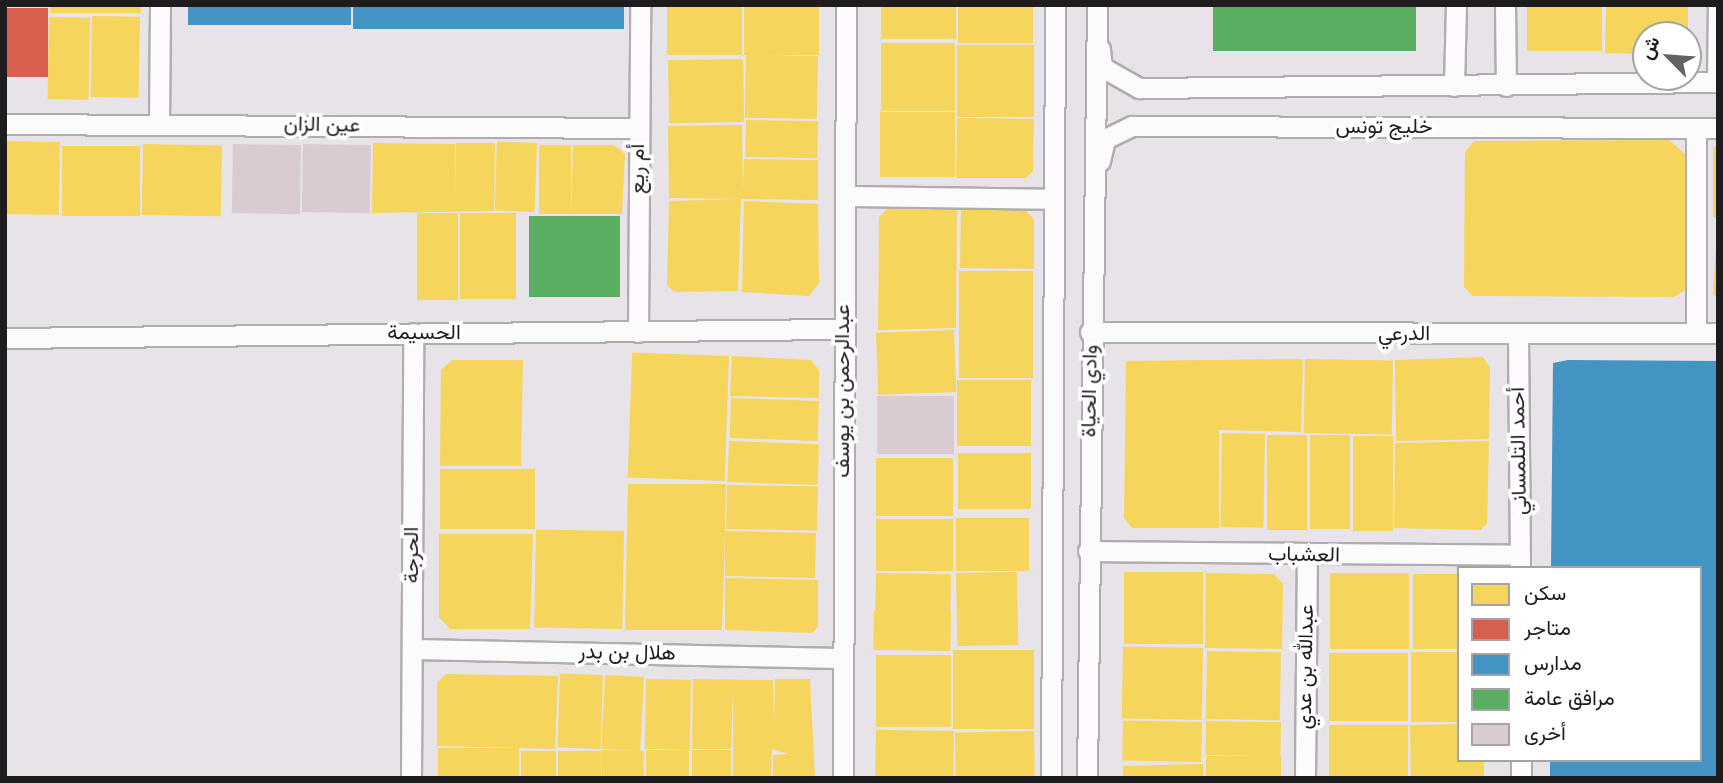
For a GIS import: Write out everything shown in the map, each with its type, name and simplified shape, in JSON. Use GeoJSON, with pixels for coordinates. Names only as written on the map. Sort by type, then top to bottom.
{"type":"FeatureCollection","features":[{"type":"Feature","properties":{"kind":"street"},"geometry":{"type":"LineString","coordinates":[[159,123],[160,5]]}},
{"type":"Feature","properties":{"kind":"street","name":"أم ريع"},"geometry":{"type":"LineString","coordinates":[[638,332],[640,5]]}},
{"type":"Feature","properties":{"kind":"street","name":"عبدالرحمن بن يوسف"},"geometry":{"type":"LineString","coordinates":[[843,778],[846,5]]}},
{"type":"Feature","properties":{"kind":"street","name":"وادي الحياة"},"geometry":{"type":"LineString","coordinates":[[1051,778],[1055,5]]}},
{"type":"Feature","properties":{"kind":"street"},"geometry":{"type":"LineString","coordinates":[[1454,86],[1456,5]]}},
{"type":"Feature","properties":{"kind":"street"},"geometry":{"type":"LineString","coordinates":[[1506,5],[1506,86]]}},
{"type":"Feature","properties":{"kind":"street"},"geometry":{"type":"LineString","coordinates":[[1717,82],[1718,5]]}},
{"type":"Feature","properties":{"kind":"street","name":"وادي الحياة"},"geometry":{"type":"LineString","coordinates":[[1087,778],[1090,332],[1097,15]]}},
{"type":"Feature","properties":{"kind":"street","name":"خليج تونس"},"geometry":{"type":"LineString","coordinates":[[1097,15],[1102,67],[1139,88],[1717,82]]}},
{"type":"Feature","properties":{"kind":"street","name":"عين الزان"},"geometry":{"type":"LineString","coordinates":[[5,124],[639,128]]}},
{"type":"Feature","properties":{"kind":"street","name":"خليج تونس"},"geometry":{"type":"LineString","coordinates":[[1092,189],[1105,139],[1132,126],[1718,128]]}},
{"type":"Feature","properties":{"kind":"street"},"geometry":{"type":"LineString","coordinates":[[1696,128],[1696,333]]}},
{"type":"Feature","properties":{"kind":"street"},"geometry":{"type":"LineString","coordinates":[[845,196],[1054,199]]}},
{"type":"Feature","properties":{"kind":"street","name":"الحسيمة"},"geometry":{"type":"LineString","coordinates":[[5,338],[843,329]]}},
{"type":"Feature","properties":{"kind":"street","name":"الدرعي"},"geometry":{"type":"LineString","coordinates":[[1090,332],[1718,333]]}},
{"type":"Feature","properties":{"kind":"street","name":"الحرجة"},"geometry":{"type":"LineString","coordinates":[[411,778],[413,333]]}},
{"type":"Feature","properties":{"kind":"street","name":"أحمد التلمساني"},"geometry":{"type":"LineString","coordinates":[[1518,334],[1520,561]]}},
{"type":"Feature","properties":{"kind":"street","name":"العشباب"},"geometry":{"type":"LineString","coordinates":[[1088,551],[1520,561]]}},
{"type":"Feature","properties":{"kind":"street","name":"عبدالله بن عدي"},"geometry":{"type":"LineString","coordinates":[[1304,778],[1307,555]]}},
{"type":"Feature","properties":{"kind":"street","name":"هلال بن بدر"},"geometry":{"type":"LineString","coordinates":[[412,649],[842,658]]}},
{"type":"Feature","properties":{"kind":"building: سكن"},"geometry":{"type":"Polygon","coordinates":[[[50,5],[141,5],[141,13],[50,13],[50,5]]]}},
{"type":"Feature","properties":{"kind":"building: سكن"},"geometry":{"type":"Polygon","coordinates":[[[667,5],[742,5],[742,55],[667,55],[667,5]]]}},
{"type":"Feature","properties":{"kind":"building: سكن"},"geometry":{"type":"Polygon","coordinates":[[[744,5],[819,5],[819,55],[744,55],[744,5]]]}},
{"type":"Feature","properties":{"kind":"building: سكن"},"geometry":{"type":"Polygon","coordinates":[[[881,5],[956,5],[956,39],[881,39],[881,5]]]}},
{"type":"Feature","properties":{"kind":"building: سكن"},"geometry":{"type":"Polygon","coordinates":[[[958,5],[1033,5],[1033,43],[958,43],[958,5]]]}},
{"type":"Feature","properties":{"kind":"building: سكن"},"geometry":{"type":"Polygon","coordinates":[[[1527,5],[1602,5],[1602,51],[1527,51],[1527,5]]]}},
{"type":"Feature","properties":{"kind":"building: سكن"},"geometry":{"type":"Polygon","coordinates":[[[1606,5],[1688,5],[1688,21],[1632,21],[1632,54],[1605,53],[1606,5]]]}},
{"type":"Feature","properties":{"kind":"building: سكن"},"geometry":{"type":"Polygon","coordinates":[[[92,16],[140,17],[139,98],[91,97],[92,16]]]}},
{"type":"Feature","properties":{"kind":"building: سكن"},"geometry":{"type":"Polygon","coordinates":[[[49,17],[90,18],[89,100],[48,99],[49,17]]]}},
{"type":"Feature","properties":{"kind":"building: سكن"},"geometry":{"type":"Polygon","coordinates":[[[881,43],[955,43],[955,111],[881,111],[881,43]]]}},
{"type":"Feature","properties":{"kind":"building: سكن"},"geometry":{"type":"Polygon","coordinates":[[[957,45],[1034,45],[1034,117],[957,117],[957,45]]]}},
{"type":"Feature","properties":{"kind":"building: سكن"},"geometry":{"type":"Polygon","coordinates":[[[746,55],[818,56],[817,119],[745,118],[746,55]]]}},
{"type":"Feature","properties":{"kind":"building: سكن"},"geometry":{"type":"Polygon","coordinates":[[[743,59],[744,122],[669,123],[668,60],[743,59]]]}},
{"type":"Feature","properties":{"kind":"building: سكن"},"geometry":{"type":"Polygon","coordinates":[[[880,112],[955,112],[955,177],[880,177],[880,112]]]}},
{"type":"Feature","properties":{"kind":"building: سكن"},"geometry":{"type":"Polygon","coordinates":[[[957,118],[1034,119],[1033,171],[1026,178],[956,178],[957,118]]]}},
{"type":"Feature","properties":{"kind":"building: سكن"},"geometry":{"type":"Polygon","coordinates":[[[746,120],[818,121],[817,158],[745,157],[746,120]]]}},
{"type":"Feature","properties":{"kind":"building: سكن"},"geometry":{"type":"Polygon","coordinates":[[[742,125],[743,192],[744,159],[818,160],[818,200],[669,198],[668,126],[742,125]]]}},
{"type":"Feature","properties":{"kind":"building: سكن"},"geometry":{"type":"Polygon","coordinates":[[[1669,140],[1685,154],[1685,290],[1674,297],[1473,296],[1464,287],[1465,152],[1474,141],[1669,140]]]}},
{"type":"Feature","properties":{"kind":"building: سكن"},"geometry":{"type":"Polygon","coordinates":[[[5,141],[60,142],[59,215],[5,214],[5,141]]]}},
{"type":"Feature","properties":{"kind":"building: سكن"},"geometry":{"type":"Polygon","coordinates":[[[497,142],[537,143],[535,212],[495,211],[497,142]]]}},
{"type":"Feature","properties":{"kind":"building: سكن"},"geometry":{"type":"Polygon","coordinates":[[[373,143],[455,144],[455,199],[456,143],[495,143],[494,211],[372,213],[373,143]]]}},
{"type":"Feature","properties":{"kind":"building: سكن"},"geometry":{"type":"Polygon","coordinates":[[[143,144],[222,145],[221,216],[142,215],[143,144]]]}},
{"type":"Feature","properties":{"kind":"building: سكن"},"geometry":{"type":"Polygon","coordinates":[[[539,145],[571,145],[571,214],[539,214],[539,145]]]}},
{"type":"Feature","properties":{"kind":"building: سكن"},"geometry":{"type":"Polygon","coordinates":[[[573,145],[614,145],[625,154],[622,214],[571,214],[573,145]]]}},
{"type":"Feature","properties":{"kind":"building: سكن"},"geometry":{"type":"Polygon","coordinates":[[[62,146],[140,146],[140,216],[62,216],[62,146]]]}},
{"type":"Feature","properties":{"kind":"building: سكن"},"geometry":{"type":"Polygon","coordinates":[[[1713,147],[1718,147],[1718,217],[1713,217],[1713,147]]]}},
{"type":"Feature","properties":{"kind":"building: سكن"},"geometry":{"type":"Polygon","coordinates":[[[741,199],[738,291],[674,292],[667,285],[669,201],[741,199]]]}},
{"type":"Feature","properties":{"kind":"building: سكن"},"geometry":{"type":"Polygon","coordinates":[[[744,201],[818,204],[819,283],[809,296],[742,292],[744,201]]]}},
{"type":"Feature","properties":{"kind":"building: سكن"},"geometry":{"type":"Polygon","coordinates":[[[888,208],[957,208],[956,328],[878,330],[879,217],[888,208]]]}},
{"type":"Feature","properties":{"kind":"building: سكن"},"geometry":{"type":"Polygon","coordinates":[[[961,209],[1025,210],[1034,219],[1034,269],[960,268],[961,209]]]}},
{"type":"Feature","properties":{"kind":"building: سكن"},"geometry":{"type":"Polygon","coordinates":[[[417,213],[458,213],[458,300],[417,300],[417,213]]]}},
{"type":"Feature","properties":{"kind":"building: سكن"},"geometry":{"type":"Polygon","coordinates":[[[460,213],[516,213],[516,299],[460,299],[460,213]]]}},
{"type":"Feature","properties":{"kind":"building: سكن"},"geometry":{"type":"Polygon","coordinates":[[[1718,219],[1718,298],[1713,294],[1718,219]]]}},
{"type":"Feature","properties":{"kind":"building: سكن"},"geometry":{"type":"Polygon","coordinates":[[[959,271],[1033,271],[1033,378],[959,378],[959,271]]]}},
{"type":"Feature","properties":{"kind":"building: سكن"},"geometry":{"type":"Polygon","coordinates":[[[954,330],[956,392],[878,395],[876,333],[954,330]]]}},
{"type":"Feature","properties":{"kind":"building: سكن"},"geometry":{"type":"Polygon","coordinates":[[[632,353],[729,356],[725,481],[628,478],[632,353]]]}},
{"type":"Feature","properties":{"kind":"building: سكن"},"geometry":{"type":"Polygon","coordinates":[[[732,356],[811,360],[819,370],[819,398],[730,396],[732,356]]]}},
{"type":"Feature","properties":{"kind":"building: سكن"},"geometry":{"type":"Polygon","coordinates":[[[1483,357],[1490,367],[1489,439],[1396,441],[1395,360],[1483,357]]]}},
{"type":"Feature","properties":{"kind":"building: سكن"},"geometry":{"type":"Polygon","coordinates":[[[1303,359],[1301,432],[1219,430],[1219,528],[1132,528],[1124,518],[1126,361],[1303,359]]]}},
{"type":"Feature","properties":{"kind":"building: سكن"},"geometry":{"type":"Polygon","coordinates":[[[1305,359],[1393,361],[1392,435],[1304,433],[1305,359]]]}},
{"type":"Feature","properties":{"kind":"building: سكن"},"geometry":{"type":"Polygon","coordinates":[[[452,360],[523,360],[521,466],[440,466],[441,370],[452,360]]]}},
{"type":"Feature","properties":{"kind":"building: سكن"},"geometry":{"type":"Polygon","coordinates":[[[957,380],[1031,380],[1031,446],[957,446],[957,380]]]}},
{"type":"Feature","properties":{"kind":"building: سكن"},"geometry":{"type":"Polygon","coordinates":[[[731,398],[819,401],[818,441],[730,438],[731,398]]]}},
{"type":"Feature","properties":{"kind":"building: سكن"},"geometry":{"type":"Polygon","coordinates":[[[1222,433],[1265,434],[1263,528],[1220,527],[1222,433]]]}},
{"type":"Feature","properties":{"kind":"building: سكن"},"geometry":{"type":"Polygon","coordinates":[[[1267,435],[1307,435],[1307,530],[1267,530],[1267,435]]]}},
{"type":"Feature","properties":{"kind":"building: سكن"},"geometry":{"type":"Polygon","coordinates":[[[1310,435],[1350,435],[1350,529],[1310,529],[1310,435]]]}},
{"type":"Feature","properties":{"kind":"building: سكن"},"geometry":{"type":"Polygon","coordinates":[[[1353,436],[1393,436],[1393,531],[1353,531],[1353,436]]]}},
{"type":"Feature","properties":{"kind":"building: سكن"},"geometry":{"type":"Polygon","coordinates":[[[729,441],[819,444],[818,485],[728,482],[729,441]]]}},
{"type":"Feature","properties":{"kind":"building: سكن"},"geometry":{"type":"Polygon","coordinates":[[[1489,441],[1487,523],[1481,530],[1394,528],[1395,443],[1489,441]]]}},
{"type":"Feature","properties":{"kind":"building: سكن"},"geometry":{"type":"Polygon","coordinates":[[[958,453],[1031,453],[1031,509],[958,509],[958,453]]]}},
{"type":"Feature","properties":{"kind":"building: سكن"},"geometry":{"type":"Polygon","coordinates":[[[876,458],[953,458],[953,516],[876,516],[876,458]]]}},
{"type":"Feature","properties":{"kind":"building: سكن"},"geometry":{"type":"Polygon","coordinates":[[[440,469],[535,469],[535,529],[440,529],[440,469]]]}},
{"type":"Feature","properties":{"kind":"building: سكن"},"geometry":{"type":"Polygon","coordinates":[[[628,484],[726,484],[725,531],[816,533],[815,578],[725,576],[725,534],[722,630],[625,630],[628,484]]]}},
{"type":"Feature","properties":{"kind":"building: سكن"},"geometry":{"type":"Polygon","coordinates":[[[727,485],[818,487],[817,531],[726,529],[727,485]]]}},
{"type":"Feature","properties":{"kind":"building: سكن"},"geometry":{"type":"Polygon","coordinates":[[[956,518],[1029,518],[1029,571],[956,571],[956,518]]]}},
{"type":"Feature","properties":{"kind":"building: سكن"},"geometry":{"type":"Polygon","coordinates":[[[876,519],[953,519],[953,571],[876,571],[876,519]]]}},
{"type":"Feature","properties":{"kind":"building: سكن"},"geometry":{"type":"Polygon","coordinates":[[[536,529],[624,531],[622,629],[534,627],[536,529]]]}},
{"type":"Feature","properties":{"kind":"building: سكن"},"geometry":{"type":"Polygon","coordinates":[[[439,534],[533,534],[530,629],[450,629],[439,617],[439,534]]]}},
{"type":"Feature","properties":{"kind":"building: سكن"},"geometry":{"type":"Polygon","coordinates":[[[1017,572],[1018,645],[957,646],[956,573],[1017,572]]]}},
{"type":"Feature","properties":{"kind":"building: سكن"},"geometry":{"type":"Polygon","coordinates":[[[1124,572],[1203,572],[1203,644],[1124,644],[1124,572]]]}},
{"type":"Feature","properties":{"kind":"building: سكن"},"geometry":{"type":"Polygon","coordinates":[[[876,573],[951,574],[950,612],[875,611],[876,573]]]}},
{"type":"Feature","properties":{"kind":"building: سكن"},"geometry":{"type":"Polygon","coordinates":[[[1206,573],[1274,574],[1283,584],[1282,649],[1205,648],[1206,573]]]}},
{"type":"Feature","properties":{"kind":"building: سكن"},"geometry":{"type":"Polygon","coordinates":[[[1330,573],[1409,573],[1409,649],[1330,649],[1330,573]]]}},
{"type":"Feature","properties":{"kind":"building: سكن"},"geometry":{"type":"Polygon","coordinates":[[[1413,574],[1457,574],[1457,649],[1413,649],[1413,574]]]}},
{"type":"Feature","properties":{"kind":"building: سكن"},"geometry":{"type":"Polygon","coordinates":[[[725,578],[818,580],[818,627],[812,633],[725,630],[725,578]]]}},
{"type":"Feature","properties":{"kind":"building: سكن"},"geometry":{"type":"Polygon","coordinates":[[[874,611],[951,612],[950,651],[873,650],[874,611]]]}},
{"type":"Feature","properties":{"kind":"building: سكن"},"geometry":{"type":"Polygon","coordinates":[[[1123,647],[1203,648],[1202,720],[1122,719],[1123,647]]]}},
{"type":"Feature","properties":{"kind":"building: سكن"},"geometry":{"type":"Polygon","coordinates":[[[953,650],[1034,650],[1034,729],[953,729],[953,650]]]}},
{"type":"Feature","properties":{"kind":"building: سكن"},"geometry":{"type":"Polygon","coordinates":[[[1207,651],[1281,652],[1280,720],[1206,719],[1207,651]]]}},
{"type":"Feature","properties":{"kind":"building: سكن"},"geometry":{"type":"Polygon","coordinates":[[[1411,652],[1457,652],[1457,722],[1411,722],[1411,652]]]}},
{"type":"Feature","properties":{"kind":"building: سكن"},"geometry":{"type":"Polygon","coordinates":[[[1329,653],[1408,653],[1408,721],[1329,721],[1329,653]]]}},
{"type":"Feature","properties":{"kind":"building: سكن"},"geometry":{"type":"Polygon","coordinates":[[[876,655],[951,655],[951,727],[876,727],[876,655]]]}},
{"type":"Feature","properties":{"kind":"building: سكن"},"geometry":{"type":"Polygon","coordinates":[[[560,673],[603,675],[600,749],[557,747],[560,673]]]}},
{"type":"Feature","properties":{"kind":"building: سكن"},"geometry":{"type":"Polygon","coordinates":[[[446,674],[558,676],[555,749],[437,746],[437,683],[446,674]]]}},
{"type":"Feature","properties":{"kind":"building: سكن"},"geometry":{"type":"Polygon","coordinates":[[[605,675],[644,677],[640,751],[601,749],[605,675]]]}},
{"type":"Feature","properties":{"kind":"building: سكن"},"geometry":{"type":"Polygon","coordinates":[[[646,679],[691,680],[690,750],[645,749],[646,679]]]}},
{"type":"Feature","properties":{"kind":"building: سكن"},"geometry":{"type":"Polygon","coordinates":[[[693,679],[773,680],[774,722],[775,679],[810,679],[815,778],[773,778],[773,755],[789,754],[772,749],[771,778],[733,778],[733,690],[731,749],[692,749],[693,679]]]}},
{"type":"Feature","properties":{"kind":"building: سكن"},"geometry":{"type":"Polygon","coordinates":[[[1123,721],[1202,722],[1201,762],[1122,761],[1123,721]]]}},
{"type":"Feature","properties":{"kind":"building: سكن"},"geometry":{"type":"Polygon","coordinates":[[[1206,721],[1281,722],[1280,756],[1205,755],[1206,721]]]}},
{"type":"Feature","properties":{"kind":"building: سكن"},"geometry":{"type":"Polygon","coordinates":[[[1457,724],[1457,762],[1484,762],[1484,778],[1411,778],[1410,725],[1457,724]]]}},
{"type":"Feature","properties":{"kind":"building: سكن"},"geometry":{"type":"Polygon","coordinates":[[[1329,725],[1408,725],[1408,778],[1329,778],[1329,725]]]}},
{"type":"Feature","properties":{"kind":"building: سكن"},"geometry":{"type":"Polygon","coordinates":[[[876,730],[954,731],[953,778],[875,777],[876,730]]]}},
{"type":"Feature","properties":{"kind":"building: سكن"},"geometry":{"type":"Polygon","coordinates":[[[1034,731],[1035,778],[956,778],[955,732],[1034,731]]]}},
{"type":"Feature","properties":{"kind":"building: سكن"},"geometry":{"type":"Polygon","coordinates":[[[438,748],[519,748],[519,778],[438,778],[438,748]]]}},
{"type":"Feature","properties":{"kind":"building: سكن"},"geometry":{"type":"Polygon","coordinates":[[[602,750],[644,751],[644,778],[602,778],[602,750]]]}},
{"type":"Feature","properties":{"kind":"building: سكن"},"geometry":{"type":"Polygon","coordinates":[[[646,750],[689,750],[689,778],[646,778],[646,750]]]}},
{"type":"Feature","properties":{"kind":"building: سكن"},"geometry":{"type":"Polygon","coordinates":[[[692,750],[731,750],[731,778],[692,778],[692,750]]]}},
{"type":"Feature","properties":{"kind":"building: سكن"},"geometry":{"type":"Polygon","coordinates":[[[521,751],[556,751],[556,778],[521,778],[521,751]]]}},
{"type":"Feature","properties":{"kind":"building: سكن"},"geometry":{"type":"Polygon","coordinates":[[[558,751],[601,751],[601,778],[558,778],[558,751]]]}},
{"type":"Feature","properties":{"kind":"building: سكن"},"geometry":{"type":"Polygon","coordinates":[[[1206,756],[1281,756],[1281,778],[1206,778],[1206,756]]]}},
{"type":"Feature","properties":{"kind":"building: سكن"},"geometry":{"type":"Polygon","coordinates":[[[1203,764],[1203,778],[1123,778],[1123,766],[1203,764]]]}},
{"type":"Feature","properties":{"kind":"building: متاجر"},"geometry":{"type":"Polygon","coordinates":[[[5,8],[48,8],[48,77],[5,77],[5,8]]]}},
{"type":"Feature","properties":{"kind":"building: مدارس"},"geometry":{"type":"Polygon","coordinates":[[[188,5],[351,5],[351,25],[188,25],[188,5]]]}},
{"type":"Feature","properties":{"kind":"building: مدارس"},"geometry":{"type":"Polygon","coordinates":[[[353,5],[624,5],[624,29],[353,29],[353,5]]]}},
{"type":"Feature","properties":{"kind":"building: مدارس"},"geometry":{"type":"Polygon","coordinates":[[[1568,360],[1718,361],[1718,778],[1550,778],[1550,762],[1702,762],[1702,566],[1551,566],[1553,363],[1568,360]]]}},
{"type":"Feature","properties":{"kind":"building: مرافق عامة"},"geometry":{"type":"Polygon","coordinates":[[[1213,5],[1416,5],[1416,51],[1213,51],[1213,5]]]}},
{"type":"Feature","properties":{"kind":"building: مرافق عامة"},"geometry":{"type":"Polygon","coordinates":[[[529,216],[620,216],[620,297],[529,297],[529,216]]]}},
{"type":"Feature","properties":{"kind":"building: أخرى"},"geometry":{"type":"Polygon","coordinates":[[[233,144],[301,145],[300,214],[232,213],[233,144]]]}},
{"type":"Feature","properties":{"kind":"building: أخرى"},"geometry":{"type":"Polygon","coordinates":[[[303,144],[371,145],[370,213],[302,212],[303,144]]]}},
{"type":"Feature","properties":{"kind":"building: أخرى"},"geometry":{"type":"Polygon","coordinates":[[[877,396],[954,396],[954,454],[877,454],[877,396]]]}}]}
